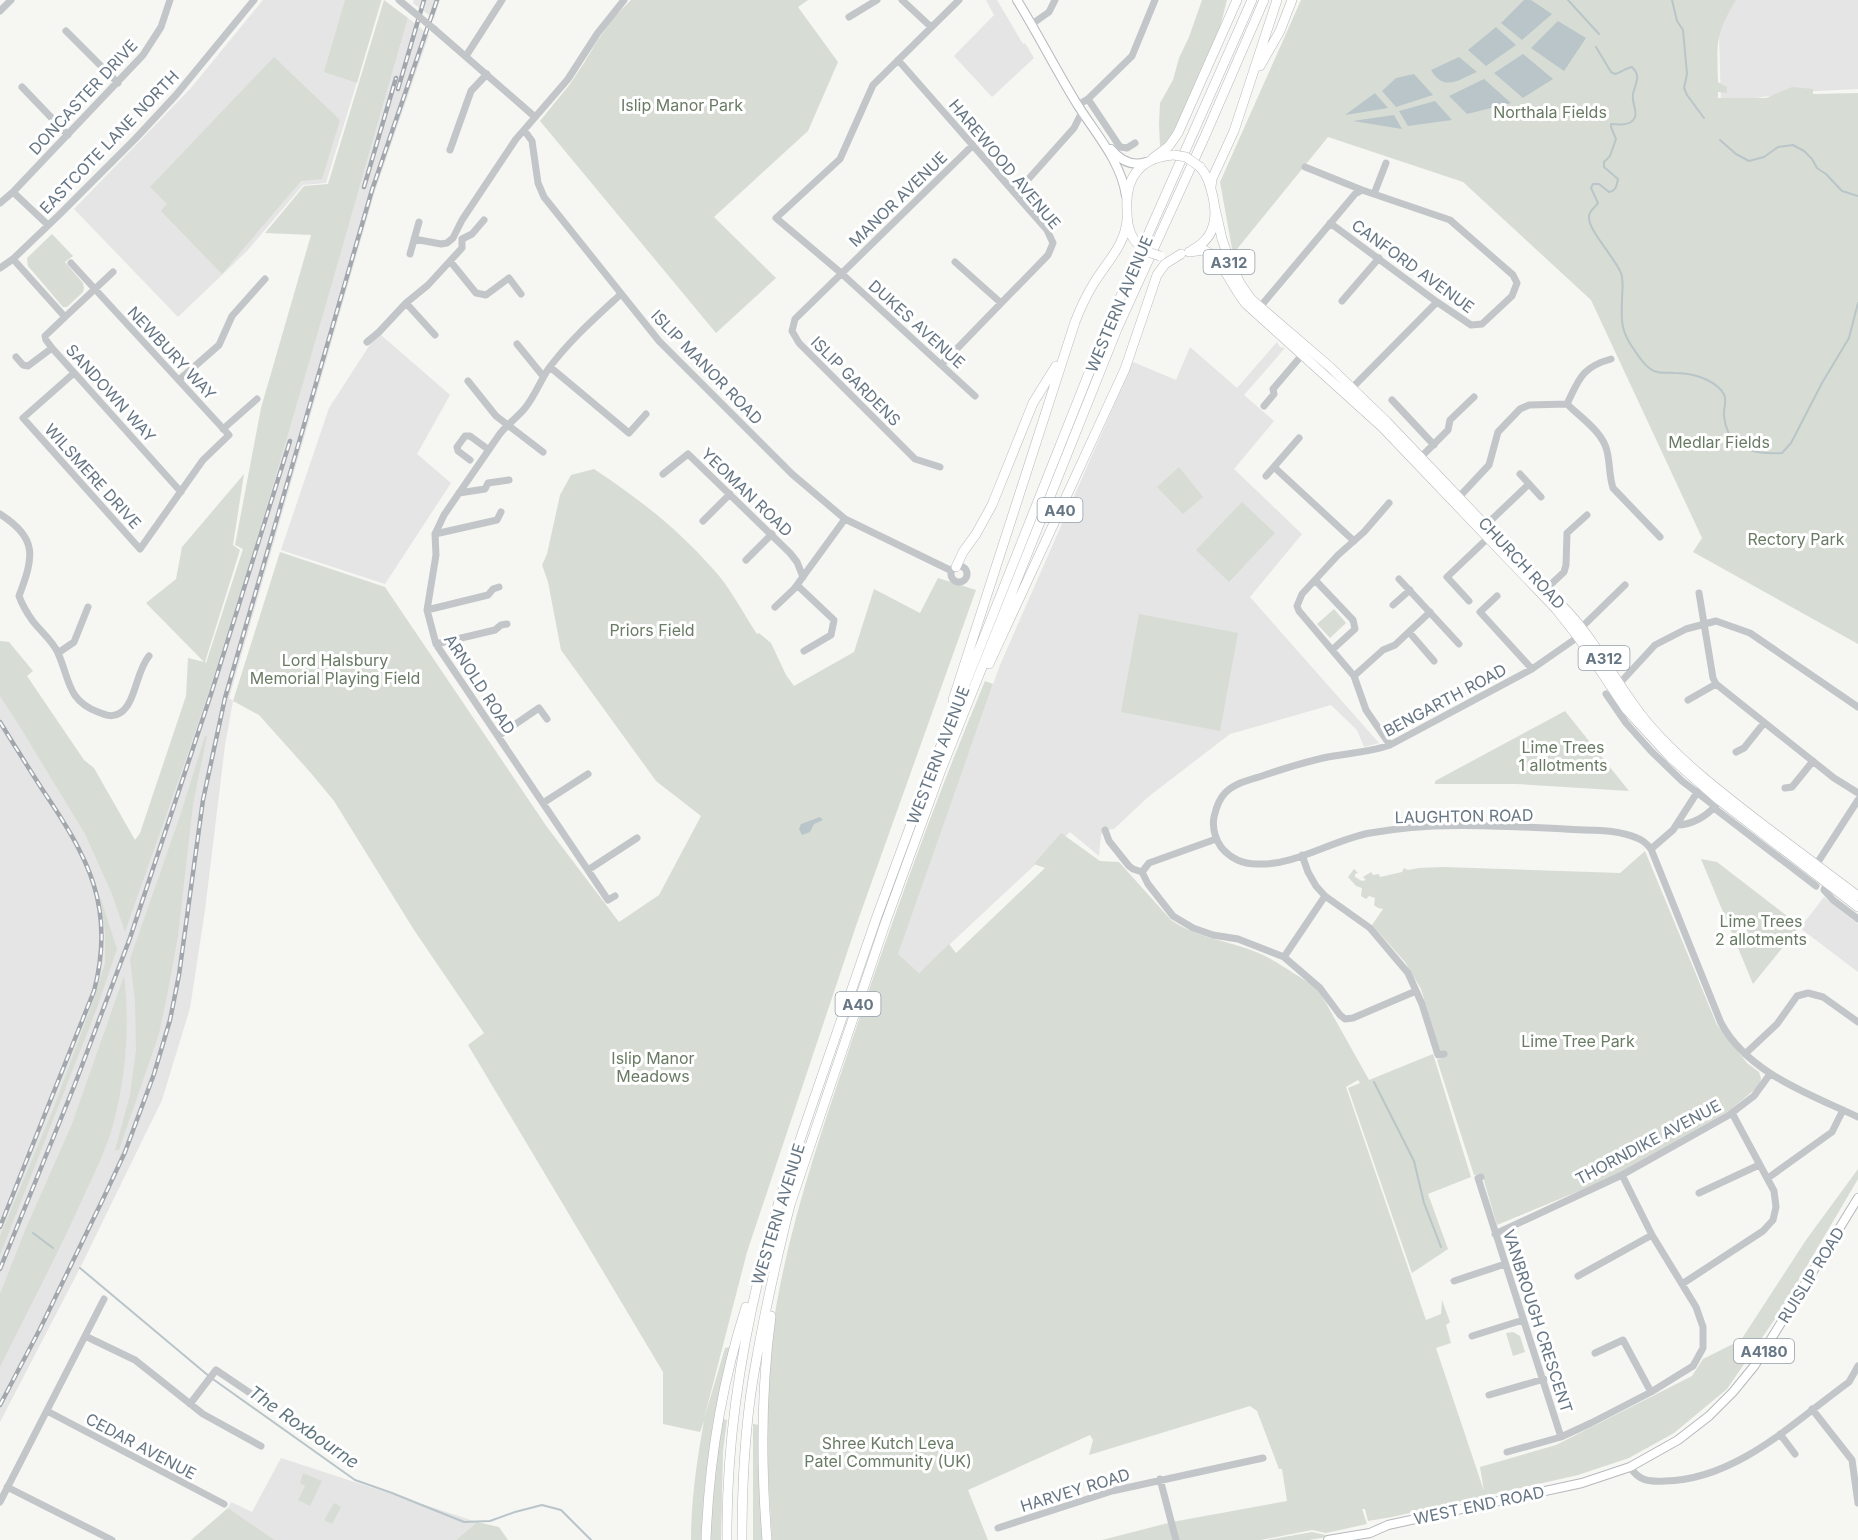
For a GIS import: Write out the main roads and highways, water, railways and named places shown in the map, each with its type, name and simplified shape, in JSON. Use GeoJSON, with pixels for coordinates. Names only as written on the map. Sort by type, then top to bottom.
{"type":"FeatureCollection","features":[{"type":"Feature","properties":{"kind":"highway"},"geometry":{"type":"LineString","coordinates":[[1151,159],[1168,146],[1178,133],[1236,0]]}},
{"type":"Feature","properties":{"kind":"highway","name":"WESTERN AVENUE"},"geometry":{"type":"LineString","coordinates":[[727,1540],[729,1472],[736,1391],[766,1243],[784,1187],[928,778],[1108,326],[1252,0]]}},
{"type":"Feature","properties":{"kind":"highway","name":"WESTERN AVENUE"},"geometry":{"type":"LineString","coordinates":[[742,1540],[744,1464],[755,1364],[782,1239],[790,1205],[882,932],[941,770],[1118,329],[1264,0]]}},
{"type":"Feature","properties":{"kind":"highway"},"geometry":{"type":"LineString","coordinates":[[1211,187],[1214,174],[1234,130],[1277,0]]}},
{"type":"Feature","properties":{"kind":"highway"},"geometry":{"type":"LineString","coordinates":[[1250,84],[1280,31],[1292,0]]}},
{"type":"Feature","properties":{"kind":"highway","name":"A312"},"geometry":{"type":"LineString","coordinates":[[1173,155],[1186,157],[1206,174],[1211,187],[1215,220],[1210,235],[1200,246],[1185,253],[1170,257],[1148,252],[1135,241],[1129,229],[1126,200],[1129,182],[1151,159],[1173,155]]}},
{"type":"Feature","properties":{"kind":"highway","name":"CHURCH ROAD"},"geometry":{"type":"LineString","coordinates":[[1215,208],[1222,239],[1234,273],[1245,291],[1260,308],[1352,388],[1421,457],[1582,627],[1632,704],[1652,728],[1693,769],[1723,794],[1858,896]]}},
{"type":"Feature","properties":{"kind":"highway","name":"A40"},"geometry":{"type":"LineString","coordinates":[[928,778],[1064,353],[1081,306],[1115,252],[1126,229],[1127,219]]}},
{"type":"Feature","properties":{"kind":"highway","name":"CHURCH ROAD"},"geometry":{"type":"LineString","coordinates":[[1185,253],[1200,250],[1212,254],[1246,304],[1388,433],[1556,609],[1633,717],[1699,789],[1716,804],[1858,907]]}},
{"type":"Feature","properties":{"kind":"highway","name":"A40"},"geometry":{"type":"LineString","coordinates":[[941,770],[1125,369],[1157,275],[1165,264],[1185,253]]}},
{"type":"Feature","properties":{"kind":"highway"},"geometry":{"type":"LineString","coordinates":[[954,569],[992,505],[1033,403],[1064,353]]}},
{"type":"Feature","properties":{"kind":"highway"},"geometry":{"type":"LineString","coordinates":[[767,1540],[762,1455],[763,1411],[769,1330],[782,1239]]}},
{"type":"Feature","properties":{"kind":"highway"},"geometry":{"type":"LineString","coordinates":[[706,1540],[710,1478],[733,1349],[766,1243]]}},
{"type":"Feature","properties":{"kind":"main road","name":"A312"},"geometry":{"type":"LineString","coordinates":[[1017,0],[1080,109],[1118,169],[1126,200]]}},
{"type":"Feature","properties":{"kind":"main road","name":"A312"},"geometry":{"type":"LineString","coordinates":[[1095,131],[1114,153],[1125,161],[1136,164],[1151,159]]}},
{"type":"Feature","properties":{"kind":"main road","name":"RUISLIP ROAD"},"geometry":{"type":"LineString","coordinates":[[1629,1467],[1652,1456],[1685,1435],[1709,1416],[1733,1392],[1772,1338],[1858,1198]]}},
{"type":"Feature","properties":{"kind":"main road","name":"WEST END ROAD"},"geometry":{"type":"LineString","coordinates":[[1328,1540],[1371,1536],[1388,1525],[1582,1483],[1629,1467]]}},
{"type":"Feature","properties":{"kind":"waterway"},"geometry":{"type":"LineString","coordinates":[[1568,0],[1599,34]]}},
{"type":"Feature","properties":{"kind":"waterway"},"geometry":{"type":"LineString","coordinates":[[1672,0],[1677,21],[1683,30],[1687,74],[1684,88],[1704,118]]}},
{"type":"Feature","properties":{"kind":"waterway"},"geometry":{"type":"LineString","coordinates":[[1596,47],[1611,72],[1615,74],[1632,67],[1637,74],[1633,94],[1636,113],[1634,119],[1626,124],[1611,124],[1616,139],[1610,156],[1604,162],[1604,167],[1618,179],[1617,185],[1609,192],[1599,184],[1593,184],[1591,188],[1598,203],[1591,211],[1589,218],[1593,230],[1621,273],[1623,327],[1630,344],[1647,366],[1659,372],[1687,374],[1711,382],[1725,396],[1726,427],[1736,443],[1752,451],[1782,453],[1791,443],[1822,383],[1849,338],[1858,303]]}},
{"type":"Feature","properties":{"kind":"waterway"},"geometry":{"type":"LineString","coordinates":[[1720,140],[1736,154],[1749,161],[1764,157],[1778,147],[1793,145],[1804,151],[1817,168],[1842,191],[1858,196]]}},
{"type":"Feature","properties":{"kind":"waterway"},"geometry":{"type":"LineString","coordinates":[[1374,1082],[1414,1161],[1424,1203],[1441,1247]]}},
{"type":"Feature","properties":{"kind":"waterway","name":"The Roxbourne"},"geometry":{"type":"LineString","coordinates":[[33,1233],[53,1248]]}},
{"type":"Feature","properties":{"kind":"waterway","name":"The Roxbourne"},"geometry":{"type":"LineString","coordinates":[[80,1268],[210,1377],[355,1480],[464,1522],[490,1521],[542,1505],[561,1510],[591,1540]]}},
{"type":"Feature","properties":{"kind":"railway"},"geometry":{"type":"LineString","coordinates":[[398,89],[424,0]]}},
{"type":"Feature","properties":{"kind":"railway"},"geometry":{"type":"LineString","coordinates":[[0,1405],[40,1329],[125,1152],[154,1074],[170,1020],[179,975],[203,800],[225,698],[372,190],[437,0]]}},
{"type":"Feature","properties":{"kind":"railway"},"geometry":{"type":"LineString","coordinates":[[364,187],[396,78]]}},
{"type":"Feature","properties":{"kind":"railway"},"geometry":{"type":"LineString","coordinates":[[0,1269],[75,1084],[130,938],[211,694],[290,441]]}},
{"type":"Feature","properties":{"kind":"railway"},"geometry":{"type":"LineString","coordinates":[[0,722],[73,837],[94,884],[102,934],[94,991],[0,1227]]}},
{"type":"Feature","properties":{"kind":"park label","name":"Islip Manor Park"},"geometry":{"type":"Point","coordinates":[682,105]}},
{"type":"Feature","properties":{"kind":"park label","name":"Northala Fields"},"geometry":{"type":"Point","coordinates":[1550,112]}},
{"type":"Feature","properties":{"kind":"park label","name":"Medlar Fields"},"geometry":{"type":"Point","coordinates":[1719,442]}},
{"type":"Feature","properties":{"kind":"park label","name":"Rectory Park"},"geometry":{"type":"Point","coordinates":[1796,539]}},
{"type":"Feature","properties":{"kind":"park label","name":"Priors Field"},"geometry":{"type":"Point","coordinates":[652,630]}},
{"type":"Feature","properties":{"kind":"park label","name":"Lord Halsbury Memorial Playing Field"},"geometry":{"type":"Point","coordinates":[335,669]}},
{"type":"Feature","properties":{"kind":"park label","name":"Lime Trees 1 allotments"},"geometry":{"type":"Point","coordinates":[1563,756]}},
{"type":"Feature","properties":{"kind":"park label","name":"Lime Trees 2 allotments"},"geometry":{"type":"Point","coordinates":[1761,930]}},
{"type":"Feature","properties":{"kind":"park label","name":"Lime Tree Park"},"geometry":{"type":"Point","coordinates":[1578,1041]}},
{"type":"Feature","properties":{"kind":"park label","name":"Islip Manor Meadows"},"geometry":{"type":"Point","coordinates":[653,1067]}},
{"type":"Feature","properties":{"kind":"park label","name":"Shree Kutch Leva Patel Community (UK)"},"geometry":{"type":"Point","coordinates":[888,1452]}}]}
